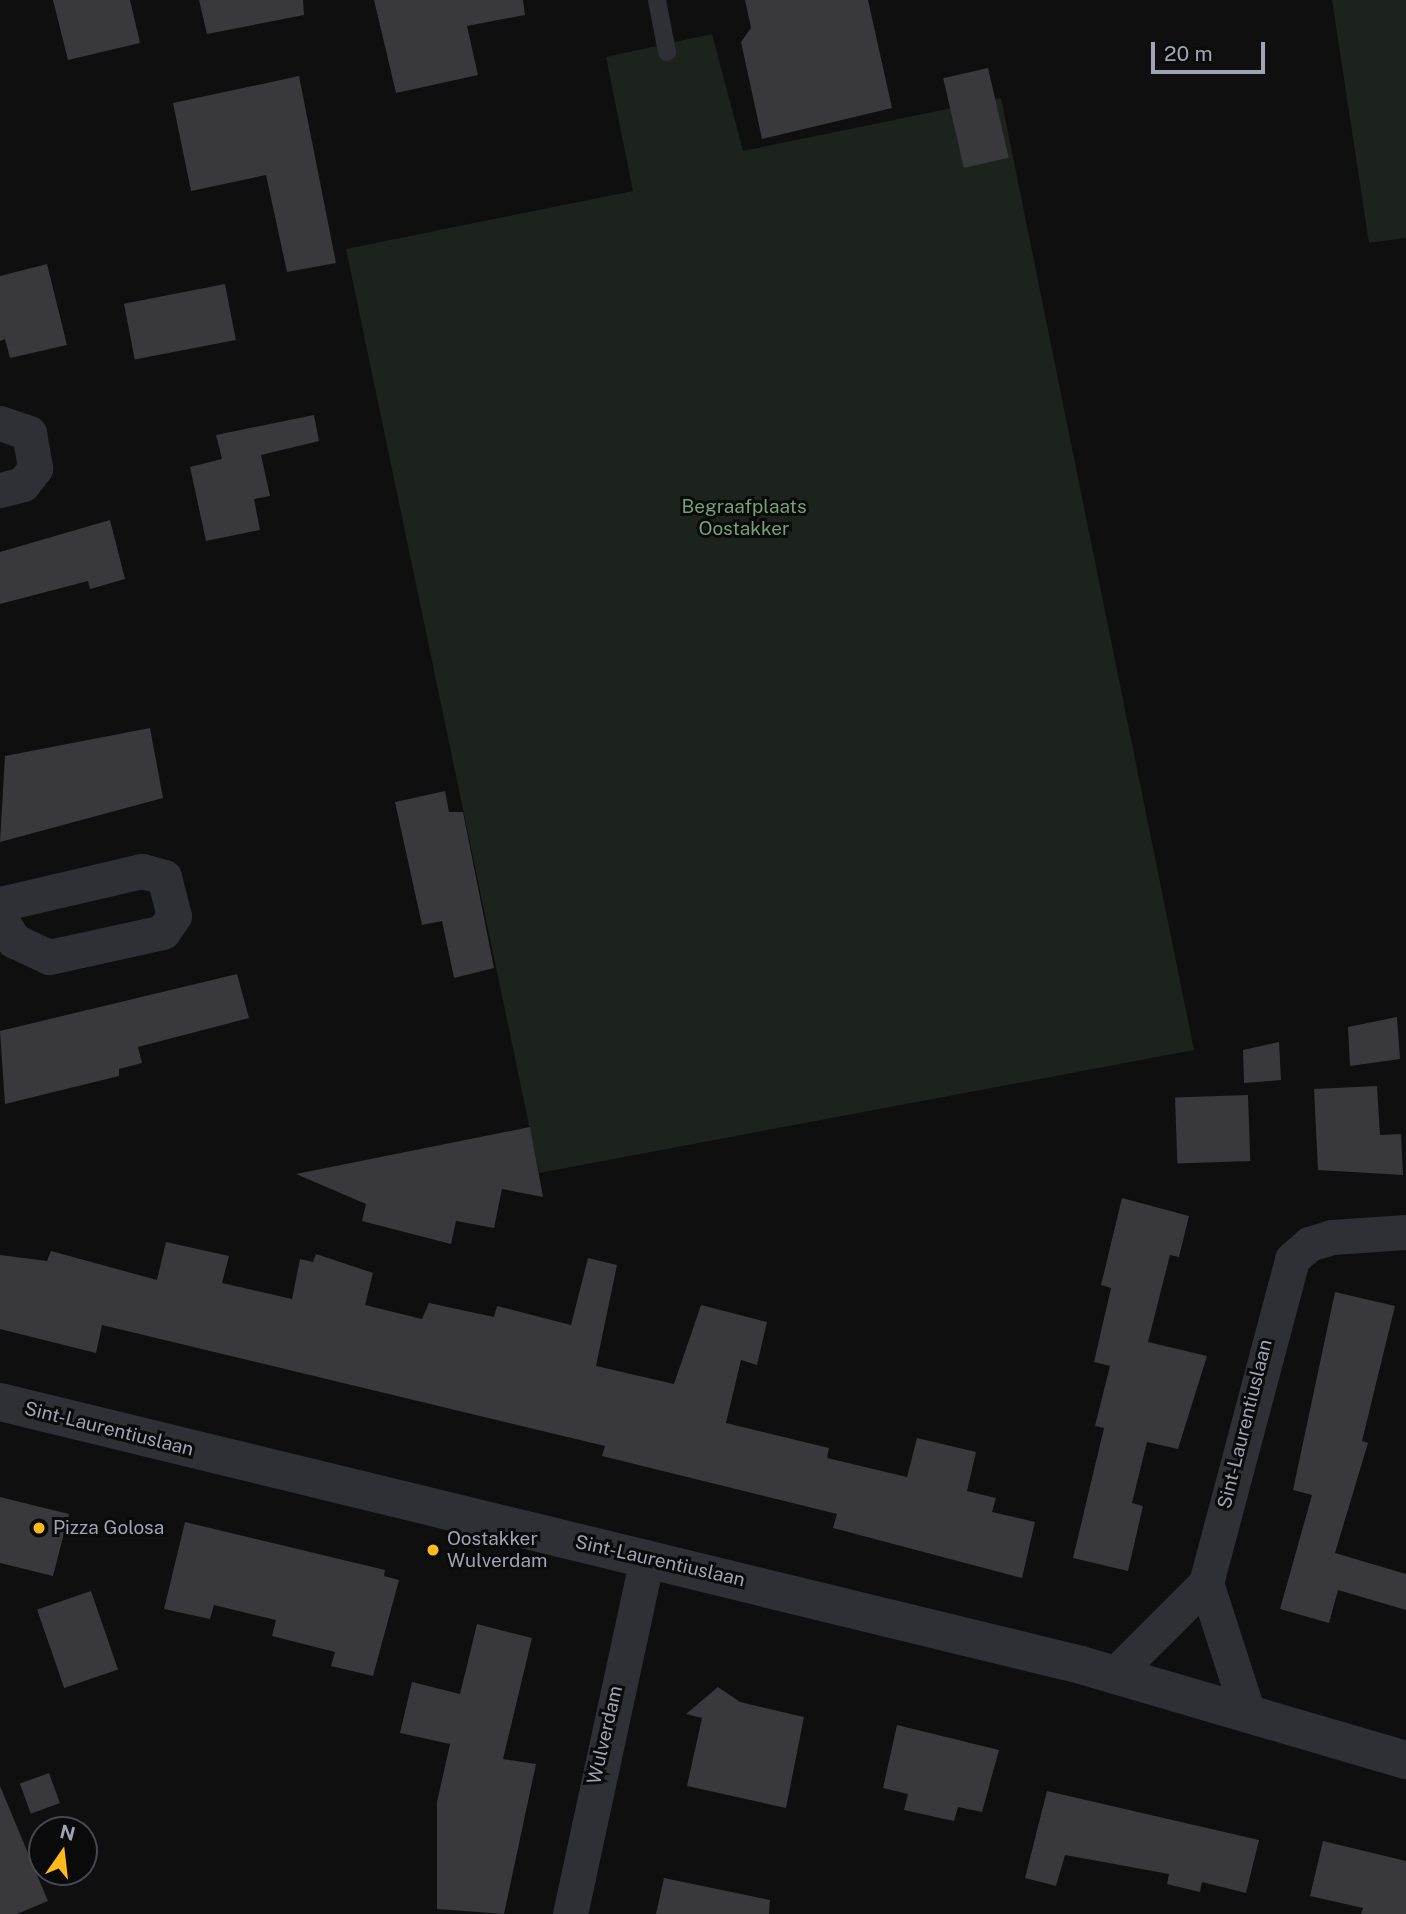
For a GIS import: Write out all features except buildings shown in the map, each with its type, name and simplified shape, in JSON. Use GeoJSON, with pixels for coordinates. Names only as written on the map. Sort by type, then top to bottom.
{"type":"FeatureCollection","features":[{"type":"Feature","properties":{"kind":"street"},"geometry":{"type":"LineString","coordinates":[[0,423],[29,433],[35,468],[23,484],[0,490]]}},
{"type":"Feature","properties":{"kind":"street"},"geometry":{"type":"LineString","coordinates":[[0,904],[142,871],[164,877],[174,916],[163,932],[49,957],[14,941],[0,918]]}},
{"type":"Feature","properties":{"kind":"street","name":"Sint-Laurentiuslaan"},"geometry":{"type":"LineString","coordinates":[[1206,1583],[1292,1259],[1309,1244],[1332,1237],[1406,1232]]}},
{"type":"Feature","properties":{"kind":"street","name":"Sint-Laurentiuslaan"},"geometry":{"type":"LineString","coordinates":[[0,1402],[647,1557],[1115,1674],[1247,1710],[1406,1760]]}},
{"type":"Feature","properties":{"kind":"street","name":"Wulverdam"},"geometry":{"type":"LineString","coordinates":[[570,1914],[647,1557]]}},
{"type":"Feature","properties":{"kind":"street"},"geometry":{"type":"LineString","coordinates":[[1115,1674],[1206,1583],[1247,1710]]}},
{"type":"Feature","properties":{"kind":"lane"},"geometry":{"type":"LineString","coordinates":[[657,0],[667,52]]}},
{"type":"Feature","properties":{"kind":"green space"},"geometry":{"type":"Polygon","coordinates":[[[1332,0],[1406,0],[1406,238],[1369,243],[1332,0]]]}},
{"type":"Feature","properties":{"kind":"green space","name":"Begraafplaats Oostakker"},"geometry":{"type":"Polygon","coordinates":[[[712,34],[743,151],[1001,98],[1194,1050],[539,1173],[346,249],[633,191],[606,57],[712,34]]]}},
{"type":"Feature","properties":{"kind":"place","name":"Pizza Golosa"},"geometry":{"type":"Point","coordinates":[39,1528]}},
{"type":"Feature","properties":{"kind":"place","name":"Oostakker Wulverdam"},"geometry":{"type":"Point","coordinates":[433,1550]}}]}
